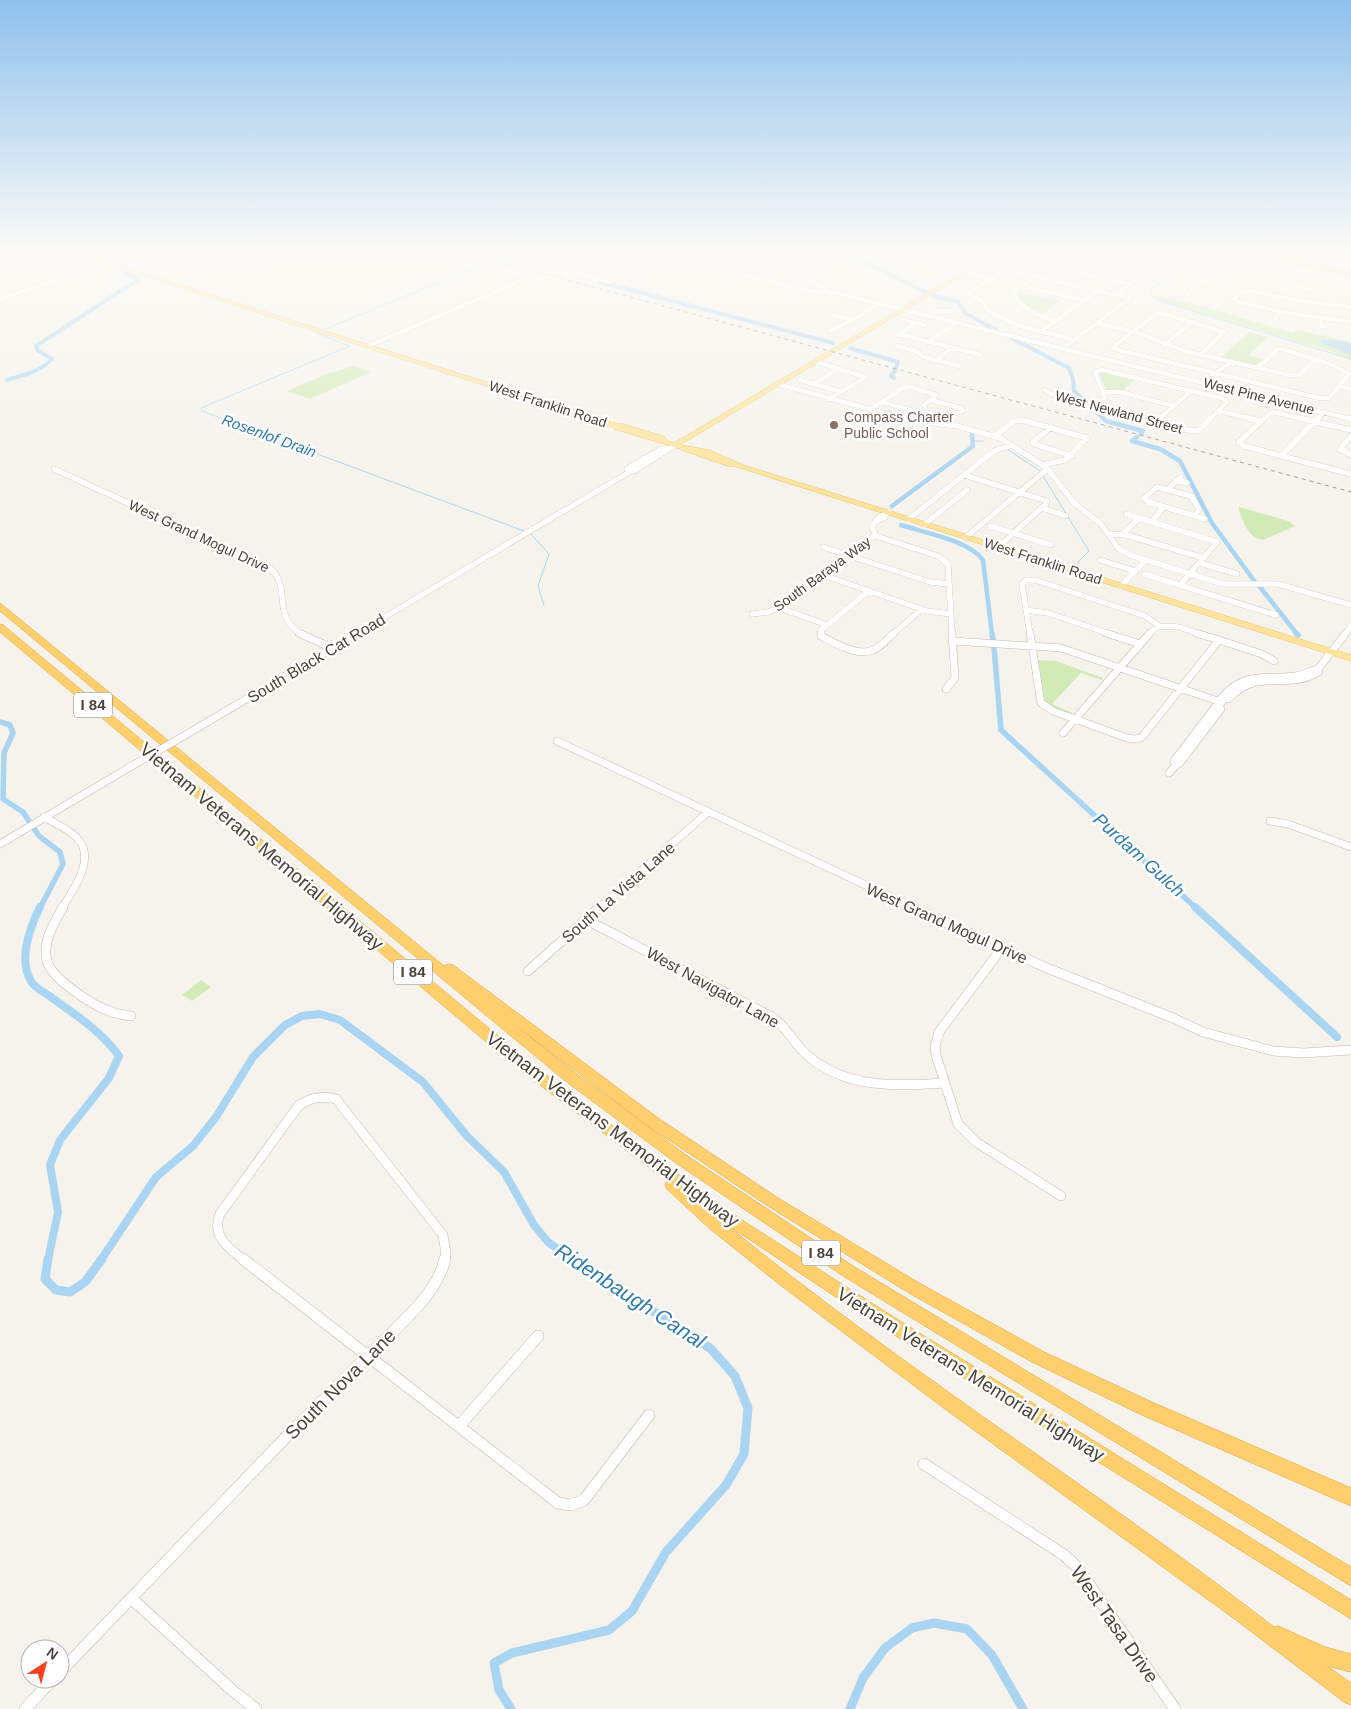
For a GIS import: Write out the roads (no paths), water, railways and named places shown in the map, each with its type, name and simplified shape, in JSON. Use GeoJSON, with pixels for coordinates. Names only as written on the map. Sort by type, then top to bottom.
{"type":"FeatureCollection","features":[{"type":"Feature","properties":{"kind":"highway","name":"Vietnam Veterans Memorial Highway"},"geometry":{"type":"LineString","coordinates":[[0,606],[327,878],[573,1079],[681,1159],[763,1215],[944,1331],[1351,1577]]}},
{"type":"Feature","properties":{"kind":"highway","name":"Vietnam Veterans Memorial Highway"},"geometry":{"type":"LineString","coordinates":[[0,627],[522,1063],[642,1156],[740,1226],[878,1316],[1351,1610]]}},
{"type":"Feature","properties":{"kind":"highway"},"geometry":{"type":"LineString","coordinates":[[327,878],[654,1122],[773,1202],[880,1268],[1038,1357],[1148,1409],[1351,1497]]}},
{"type":"Feature","properties":{"kind":"highway"},"geometry":{"type":"LineString","coordinates":[[642,1156],[693,1205],[790,1282],[915,1377],[1351,1695]]}},
{"type":"Feature","properties":{"kind":"highway"},"geometry":{"type":"LineString","coordinates":[[1320,1485],[1351,1502]]}},
{"type":"Feature","properties":{"kind":"highway"},"geometry":{"type":"LineString","coordinates":[[1242,1614],[1286,1640],[1324,1656],[1351,1663]]}},
{"type":"Feature","properties":{"kind":"main road","name":"West Franklin Road"},"geometry":{"type":"LineString","coordinates":[[320,331],[617,426],[621,425],[663,438],[664,442],[698,450],[886,514],[909,519],[1351,658]]}},
{"type":"Feature","properties":{"kind":"main road"},"geometry":{"type":"LineString","coordinates":[[675,445],[868,331]]}},
{"type":"Feature","properties":{"kind":"street"},"geometry":{"type":"LineString","coordinates":[[368,346],[404,331]]}},
{"type":"Feature","properties":{"kind":"street"},"geometry":{"type":"LineString","coordinates":[[903,331],[898,334],[981,355]]}},
{"type":"Feature","properties":{"kind":"street"},"geometry":{"type":"LineString","coordinates":[[927,342],[945,331]]}},
{"type":"Feature","properties":{"kind":"street","name":"West Pine Avenue"},"geometry":{"type":"LineString","coordinates":[[990,331],[1351,419]]}},
{"type":"Feature","properties":{"kind":"street"},"geometry":{"type":"LineString","coordinates":[[1035,331],[1075,340]]}},
{"type":"Feature","properties":{"kind":"street"},"geometry":{"type":"LineString","coordinates":[[1063,348],[1087,331]]}},
{"type":"Feature","properties":{"kind":"street"},"geometry":{"type":"LineString","coordinates":[[1128,331],[1164,345],[1200,355],[1296,376],[1316,359]]}},
{"type":"Feature","properties":{"kind":"street"},"geometry":{"type":"LineString","coordinates":[[1164,345],[1182,331]]}},
{"type":"Feature","properties":{"kind":"street"},"geometry":{"type":"LineString","coordinates":[[1200,355],[1224,332],[1220,331]]}},
{"type":"Feature","properties":{"kind":"street"},"geometry":{"type":"LineString","coordinates":[[1133,332],[1114,348],[1325,399],[1340,386],[1349,374],[1316,359],[1282,349],[1278,349],[1258,368]]}},
{"type":"Feature","properties":{"kind":"street"},"geometry":{"type":"LineString","coordinates":[[897,346],[916,351],[924,358],[959,366]]}},
{"type":"Feature","properties":{"kind":"street"},"geometry":{"type":"LineString","coordinates":[[936,360],[951,348]]}},
{"type":"Feature","properties":{"kind":"street"},"geometry":{"type":"LineString","coordinates":[[1215,373],[1220,372],[1229,361]]}},
{"type":"Feature","properties":{"kind":"street"},"geometry":{"type":"LineString","coordinates":[[816,362],[866,376],[829,399]]}},
{"type":"Feature","properties":{"kind":"street"},"geometry":{"type":"LineString","coordinates":[[1128,376],[1139,367]]}},
{"type":"Feature","properties":{"kind":"street"},"geometry":{"type":"LineString","coordinates":[[814,384],[839,368]]}},
{"type":"Feature","properties":{"kind":"street"},"geometry":{"type":"LineString","coordinates":[[1097,406],[1105,398],[1095,372],[1098,370],[1225,399],[1228,402],[1218,411]]}},
{"type":"Feature","properties":{"kind":"street"},"geometry":{"type":"LineString","coordinates":[[1204,383],[1216,376],[1215,373]]}},
{"type":"Feature","properties":{"kind":"street"},"geometry":{"type":"LineString","coordinates":[[800,380],[842,392]]}},
{"type":"Feature","properties":{"kind":"street"},"geometry":{"type":"LineString","coordinates":[[777,384],[897,418],[962,427],[995,436],[1012,445],[1051,472],[1074,503],[1100,524],[1122,552],[1145,561],[1229,585],[1278,584],[1351,605]]}},
{"type":"Feature","properties":{"kind":"street"},"geometry":{"type":"LineString","coordinates":[[1340,386],[1351,389]]}},
{"type":"Feature","properties":{"kind":"street"},"geometry":{"type":"LineString","coordinates":[[869,410],[907,387],[936,395],[924,405],[930,422]]}},
{"type":"Feature","properties":{"kind":"street","name":"West Newland Street"},"geometry":{"type":"LineString","coordinates":[[1045,390],[1051,394],[1194,431],[1199,430],[1218,411]]}},
{"type":"Feature","properties":{"kind":"street"},"geometry":{"type":"LineString","coordinates":[[1156,422],[1191,391]]}},
{"type":"Feature","properties":{"kind":"street"},"geometry":{"type":"LineString","coordinates":[[1103,392],[1124,393],[1174,406]]}},
{"type":"Feature","properties":{"kind":"street"},"geometry":{"type":"LineString","coordinates":[[881,402],[926,412],[957,415],[963,410],[931,400]]}},
{"type":"Feature","properties":{"kind":"street"},"geometry":{"type":"LineString","coordinates":[[1218,411],[1260,421]]}},
{"type":"Feature","properties":{"kind":"street"},"geometry":{"type":"LineString","coordinates":[[1281,456],[1321,411]]}},
{"type":"Feature","properties":{"kind":"street"},"geometry":{"type":"LineString","coordinates":[[1351,430],[1272,412],[1260,421],[1240,443],[1351,474]]}},
{"type":"Feature","properties":{"kind":"street"},"geometry":{"type":"LineString","coordinates":[[966,537],[1020,492],[1044,468],[1072,456],[1087,440],[1087,438],[1051,427],[1019,420],[1014,420],[995,436]]}},
{"type":"Feature","properties":{"kind":"street"},"geometry":{"type":"LineString","coordinates":[[1051,427],[1033,442],[1034,444],[1072,456]]}},
{"type":"Feature","properties":{"kind":"street"},"geometry":{"type":"LineString","coordinates":[[1351,436],[1340,449],[1351,455]]}},
{"type":"Feature","properties":{"kind":"street","name":"South Black Cat Road"},"geometry":{"type":"LineString","coordinates":[[0,844],[631,471],[627,469],[661,449],[668,449],[675,445]]}},
{"type":"Feature","properties":{"kind":"street"},"geometry":{"type":"LineString","coordinates":[[909,519],[994,451],[1012,445]]}},
{"type":"Feature","properties":{"kind":"street","name":"West Grand Mogul Drive"},"geometry":{"type":"LineString","coordinates":[[54,469],[270,568],[282,582],[282,609],[287,622],[301,634],[332,648]]}},
{"type":"Feature","properties":{"kind":"street"},"geometry":{"type":"LineString","coordinates":[[964,475],[1047,501],[1042,508],[998,547]]}},
{"type":"Feature","properties":{"kind":"street"},"geometry":{"type":"LineString","coordinates":[[1168,489],[1179,479],[1187,483]]}},
{"type":"Feature","properties":{"kind":"street"},"geometry":{"type":"LineString","coordinates":[[1195,516],[1199,510],[1191,496],[1157,487],[1144,498],[1145,501],[1163,507],[1205,519]]}},
{"type":"Feature","properties":{"kind":"street"},"geometry":{"type":"LineString","coordinates":[[925,524],[967,490]]}},
{"type":"Feature","properties":{"kind":"street"},"geometry":{"type":"LineString","coordinates":[[1152,522],[1163,507]]}},
{"type":"Feature","properties":{"kind":"street"},"geometry":{"type":"LineString","coordinates":[[1042,508],[1066,516]]}},
{"type":"Feature","properties":{"kind":"street","name":"South Baraya Way"},"geometry":{"type":"LineString","coordinates":[[752,614],[769,612],[777,607],[863,541],[876,536],[872,528],[880,516],[886,514]]}},
{"type":"Feature","properties":{"kind":"street"},"geometry":{"type":"LineString","coordinates":[[1126,514],[1217,542],[1180,585]]}},
{"type":"Feature","properties":{"kind":"street"},"geometry":{"type":"LineString","coordinates":[[1123,534],[1139,518]]}},
{"type":"Feature","properties":{"kind":"street"},"geometry":{"type":"LineString","coordinates":[[990,526],[1051,545]]}},
{"type":"Feature","properties":{"kind":"street"},"geometry":{"type":"LineString","coordinates":[[1109,536],[1123,534],[1202,560],[1237,574]]}},
{"type":"Feature","properties":{"kind":"street"},"geometry":{"type":"LineString","coordinates":[[876,536],[938,556],[947,562],[955,678],[946,689]]}},
{"type":"Feature","properties":{"kind":"street"},"geometry":{"type":"LineString","coordinates":[[823,547],[930,582],[949,584]]}},
{"type":"Feature","properties":{"kind":"street"},"geometry":{"type":"LineString","coordinates":[[1100,560],[1135,571]]}},
{"type":"Feature","properties":{"kind":"street"},"geometry":{"type":"LineString","coordinates":[[1121,586],[1145,561]]}},
{"type":"Feature","properties":{"kind":"street"},"geometry":{"type":"LineString","coordinates":[[820,574],[922,609],[952,614]]}},
{"type":"Feature","properties":{"kind":"street"},"geometry":{"type":"LineString","coordinates":[[1144,574],[1276,615]]}},
{"type":"Feature","properties":{"kind":"street"},"geometry":{"type":"LineString","coordinates":[[1159,626],[1145,616],[1035,580],[1026,580],[1022,584],[1039,699],[1044,706],[1126,738],[1138,739],[1142,737],[1219,640]]}},
{"type":"Feature","properties":{"kind":"street"},"geometry":{"type":"LineString","coordinates":[[870,591],[827,625],[820,634],[823,638],[861,652],[869,652],[874,650],[922,609]]}},
{"type":"Feature","properties":{"kind":"street"},"geometry":{"type":"LineString","coordinates":[[777,607],[827,625]]}},
{"type":"Feature","properties":{"kind":"street"},"geometry":{"type":"LineString","coordinates":[[1026,610],[1052,614],[1140,644]]}},
{"type":"Feature","properties":{"kind":"street"},"geometry":{"type":"LineString","coordinates":[[1062,732],[1152,630],[1159,626],[1179,627],[1262,654],[1274,661]]}},
{"type":"Feature","properties":{"kind":"street"},"geometry":{"type":"LineString","coordinates":[[1170,773],[1176,765],[1174,761],[1215,707],[1228,699],[1234,691],[1243,685],[1260,680],[1298,680],[1309,678],[1319,672],[1318,669],[1333,652],[1351,626]]}},
{"type":"Feature","properties":{"kind":"street"},"geometry":{"type":"LineString","coordinates":[[953,640],[1061,648],[1221,703]]}},
{"type":"Feature","properties":{"kind":"street","name":"West Grand Mogul Drive"},"geometry":{"type":"LineString","coordinates":[[558,741],[707,813],[1002,948],[1203,1032],[1231,1041],[1283,1052],[1302,1053],[1351,1050]]}},
{"type":"Feature","properties":{"kind":"street","name":"South La Vista Lane"},"geometry":{"type":"LineString","coordinates":[[528,971],[707,813]]}},
{"type":"Feature","properties":{"kind":"street"},"geometry":{"type":"LineString","coordinates":[[44,817],[76,838],[81,843],[85,856],[83,867],[69,897],[49,932],[46,942],[47,962],[58,976],[97,1006],[116,1015],[131,1016]]}},
{"type":"Feature","properties":{"kind":"street"},"geometry":{"type":"LineString","coordinates":[[1270,821],[1288,824],[1351,847]]}},
{"type":"Feature","properties":{"kind":"street","name":"West Navigator Lane"},"geometry":{"type":"LineString","coordinates":[[586,920],[770,1016],[784,1026],[799,1048],[810,1058],[842,1076],[873,1085],[944,1083]]}},
{"type":"Feature","properties":{"kind":"street"},"geometry":{"type":"LineString","coordinates":[[1002,948],[939,1032],[935,1046],[944,1083],[958,1124],[976,1142],[1061,1196]]}},
{"type":"Feature","properties":{"kind":"street","name":"South Nova Lane"},"geometry":{"type":"LineString","coordinates":[[70,1662],[131,1598],[368,1356],[430,1292],[442,1272],[446,1254],[443,1235],[336,1100],[322,1096],[314,1097],[299,1105],[218,1217],[216,1232],[224,1244],[368,1356]]}},
{"type":"Feature","properties":{"kind":"street"},"geometry":{"type":"LineString","coordinates":[[459,1426],[538,1336]]}},
{"type":"Feature","properties":{"kind":"street"},"geometry":{"type":"LineString","coordinates":[[368,1356],[558,1503],[571,1505],[584,1500],[649,1415]]}},
{"type":"Feature","properties":{"kind":"street","name":"West Tasa Drive"},"geometry":{"type":"LineString","coordinates":[[924,1464],[1064,1555],[1077,1567],[1175,1709]]}},
{"type":"Feature","properties":{"kind":"street"},"geometry":{"type":"LineString","coordinates":[[131,1598],[233,1691],[256,1709]]}},
{"type":"Feature","properties":{"kind":"street"},"geometry":{"type":"LineString","coordinates":[[25,1709],[44,1689]]}},
{"type":"Feature","properties":{"kind":"water"},"geometry":{"type":"Polygon","coordinates":[[[1323,340],[1351,343],[1351,355],[1318,342],[1323,340]]]}},
{"type":"Feature","properties":{"kind":"waterway"},"geometry":{"type":"LineString","coordinates":[[7,380],[42,367],[52,359],[37,350],[36,346],[59,331]]}},
{"type":"Feature","properties":{"kind":"waterway"},"geometry":{"type":"LineString","coordinates":[[786,331],[833,343]]}},
{"type":"Feature","properties":{"kind":"waterway"},"geometry":{"type":"LineString","coordinates":[[1257,331],[1351,359]]}},
{"type":"Feature","properties":{"kind":"waterway","name":"Rosenlof Drain"},"geometry":{"type":"LineString","coordinates":[[316,333],[350,346],[201,408],[202,411],[524,531]]}},
{"type":"Feature","properties":{"kind":"waterway"},"geometry":{"type":"LineString","coordinates":[[1011,338],[1069,368],[1073,379],[1074,391],[1084,400]]}},
{"type":"Feature","properties":{"kind":"waterway","name":"Purdam Gulch"},"geometry":{"type":"LineString","coordinates":[[850,348],[898,362],[896,368]]}},
{"type":"Feature","properties":{"kind":"waterway","name":"Purdam Gulch"},"geometry":{"type":"LineString","coordinates":[[894,378],[891,376],[895,370]]}},
{"type":"Feature","properties":{"kind":"waterway"},"geometry":{"type":"LineString","coordinates":[[1091,407],[1104,419]]}},
{"type":"Feature","properties":{"kind":"waterway"},"geometry":{"type":"LineString","coordinates":[[1104,419],[1143,431],[1141,434]]}},
{"type":"Feature","properties":{"kind":"waterway","name":"Purdam Gulch"},"geometry":{"type":"LineString","coordinates":[[892,506],[973,446],[972,435]]}},
{"type":"Feature","properties":{"kind":"waterway"},"geometry":{"type":"LineString","coordinates":[[1137,437],[1132,441],[1160,449],[1180,461],[1212,523],[1255,582]]}},
{"type":"Feature","properties":{"kind":"waterway"},"geometry":{"type":"LineString","coordinates":[[972,441],[983,441]]}},
{"type":"Feature","properties":{"kind":"waterway"},"geometry":{"type":"LineString","coordinates":[[1007,449],[1040,471]]}},
{"type":"Feature","properties":{"kind":"waterway"},"geometry":{"type":"LineString","coordinates":[[1043,476],[1089,551],[1076,564]]}},
{"type":"Feature","properties":{"kind":"waterway","name":"Purdam Gulch"},"geometry":{"type":"LineString","coordinates":[[901,525],[957,542],[976,553],[983,560],[992,634]]}},
{"type":"Feature","properties":{"kind":"waterway","name":"Rosenlof Drain"},"geometry":{"type":"LineString","coordinates":[[530,533],[549,554],[538,586],[544,605]]}},
{"type":"Feature","properties":{"kind":"waterway"},"geometry":{"type":"LineString","coordinates":[[1260,587],[1297,634]]}},
{"type":"Feature","properties":{"kind":"waterway","name":"Purdam Gulch"},"geometry":{"type":"LineString","coordinates":[[992,633],[993,639]]}},
{"type":"Feature","properties":{"kind":"waterway","name":"Purdam Gulch"},"geometry":{"type":"LineString","coordinates":[[994,647],[1001,730],[1196,908]]}},
{"type":"Feature","properties":{"kind":"waterway","name":"Ridenbaugh Canal"},"geometry":{"type":"LineString","coordinates":[[0,722],[10,725],[13,733],[4,753],[3,799],[23,812],[39,836],[60,852],[63,864],[40,908]]}},
{"type":"Feature","properties":{"kind":"waterway","name":"Ridenbaugh Canal"},"geometry":{"type":"LineString","coordinates":[[40,907],[29,934],[25,954],[27,973],[31,981],[37,988],[97,1032],[119,1056],[109,1078],[60,1140],[50,1165],[58,1212],[48,1260]]}},
{"type":"Feature","properties":{"kind":"waterway","name":"Purdam Gulch"},"geometry":{"type":"LineString","coordinates":[[1195,907],[1337,1037]]}},
{"type":"Feature","properties":{"kind":"waterway","name":"Ridenbaugh Canal"},"geometry":{"type":"LineString","coordinates":[[101,1260],[156,1177],[193,1146],[216,1117],[253,1057],[285,1025],[302,1016],[320,1014],[340,1020],[423,1082],[466,1135],[504,1172],[534,1225],[548,1242],[573,1260]]}},
{"type":"Feature","properties":{"kind":"waterway","name":"Ridenbaugh Canal"},"geometry":{"type":"LineString","coordinates":[[48,1259],[45,1279],[56,1290],[70,1292],[85,1282],[102,1259]]}},
{"type":"Feature","properties":{"kind":"waterway","name":"Ridenbaugh Canal"},"geometry":{"type":"LineString","coordinates":[[511,1709],[499,1690],[494,1663],[512,1653],[609,1630],[632,1611],[666,1552],[726,1485],[744,1454],[748,1408],[735,1376],[711,1349],[671,1321],[621,1294],[571,1259]]}},
{"type":"Feature","properties":{"kind":"waterway","name":"Ridenbaugh Canal"},"geometry":{"type":"LineString","coordinates":[[850,1709],[863,1678],[885,1648],[912,1628],[934,1623],[967,1629],[992,1655],[1023,1709]]}},
{"type":"Feature","properties":{"kind":"railway"},"geometry":{"type":"LineString","coordinates":[[755,331],[1351,492]]}},
{"type":"Feature","properties":{"kind":"place","name":"Compass Charter Public School"},"geometry":{"type":"Point","coordinates":[834,425]}}]}
